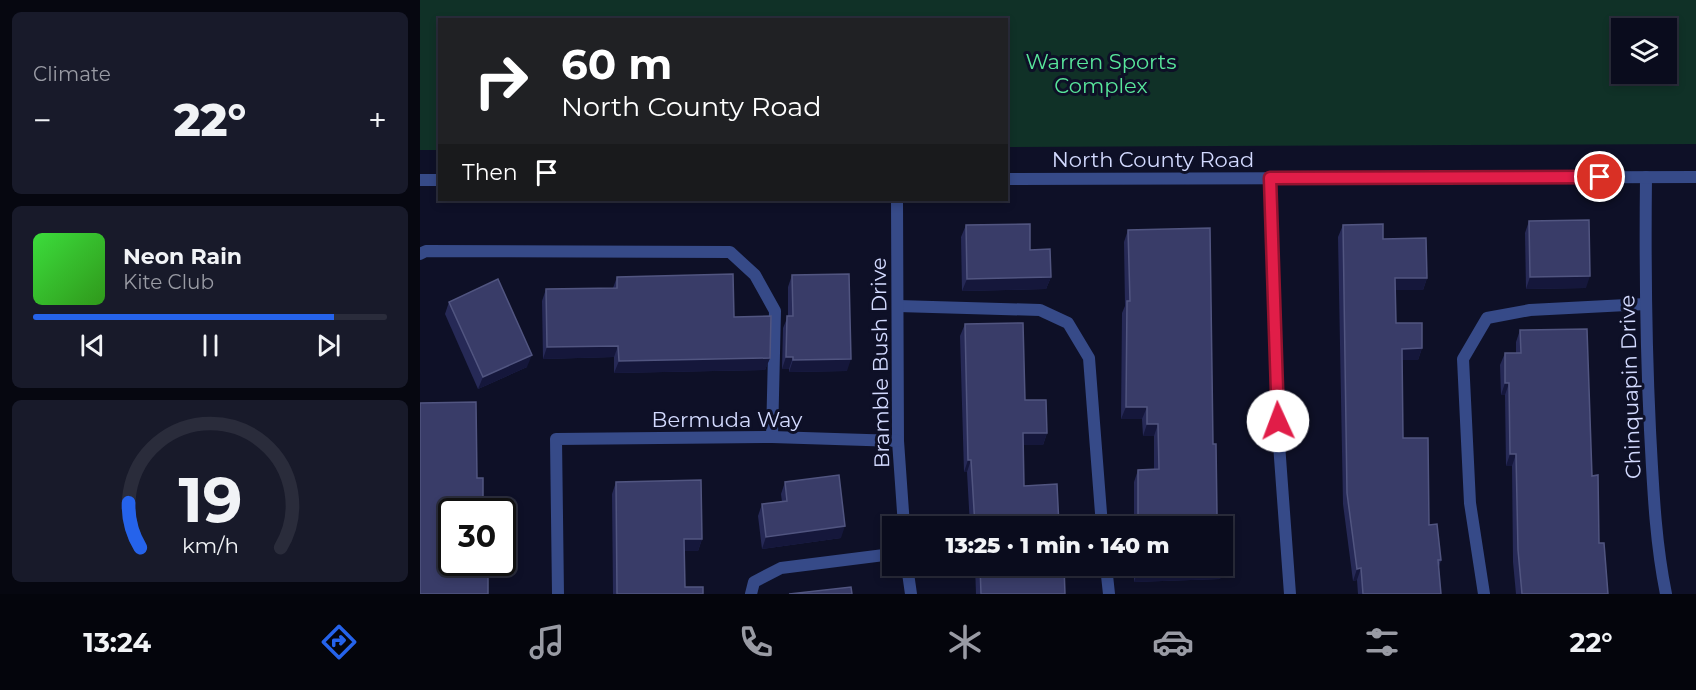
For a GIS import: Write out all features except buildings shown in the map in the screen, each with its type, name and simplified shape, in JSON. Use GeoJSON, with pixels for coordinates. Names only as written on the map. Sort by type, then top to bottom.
{"type":"FeatureCollection","features":[{"type":"Feature","properties":{"kind":"street","name":"Chinquapin Drive"},"geometry":{"type":"LineString","coordinates":[[1646,177],[1646,304],[1654,495],[1658,553],[1666,594]]}},
{"type":"Feature","properties":{"kind":"street","name":"North County Road"},"geometry":{"type":"LineString","coordinates":[[1008,179],[1696,177]]}},
{"type":"Feature","properties":{"kind":"street"},"geometry":{"type":"LineString","coordinates":[[1270,178],[1279,444],[1290,594]]}},
{"type":"Feature","properties":{"kind":"street"},"geometry":{"type":"LineString","coordinates":[[420,180],[438,180]]}},
{"type":"Feature","properties":{"kind":"street","name":"Bramble Bush Drive"},"geometry":{"type":"LineString","coordinates":[[897,201],[898,441],[903,516]]}},
{"type":"Feature","properties":{"kind":"street"},"geometry":{"type":"LineString","coordinates":[[420,254],[426,251],[730,252],[755,275],[775,311],[772,436]]}},
{"type":"Feature","properties":{"kind":"street"},"geometry":{"type":"LineString","coordinates":[[1484,594],[1470,503],[1463,358],[1487,318],[1530,310],[1646,304]]}},
{"type":"Feature","properties":{"kind":"street"},"geometry":{"type":"LineString","coordinates":[[898,306],[1040,310],[1068,323],[1089,358],[1101,516]]}},
{"type":"Feature","properties":{"kind":"street","name":"Bermuda Way"},"geometry":{"type":"LineString","coordinates":[[558,594],[556,439],[772,436],[898,441]]}},
{"type":"Feature","properties":{"kind":"street"},"geometry":{"type":"LineString","coordinates":[[751,594],[754,582],[781,568],[882,555]]}},
{"type":"Feature","properties":{"kind":"street"},"geometry":{"type":"LineString","coordinates":[[908,576],[911,594]]}},
{"type":"Feature","properties":{"kind":"street"},"geometry":{"type":"LineString","coordinates":[[1107,576],[1109,594]]}},
{"type":"Feature","properties":{"kind":"green space","name":"Warren Sports Complex"},"geometry":{"type":"Polygon","coordinates":[[[420,0],[1696,0],[1696,144],[1008,147],[1008,18],[438,18],[438,150],[420,150],[420,0]]]}},
{"type":"Feature","properties":{"kind":"route"},"geometry":{"type":"LineString","coordinates":[[1278,421],[1270,178],[1600,177]]}}]}
